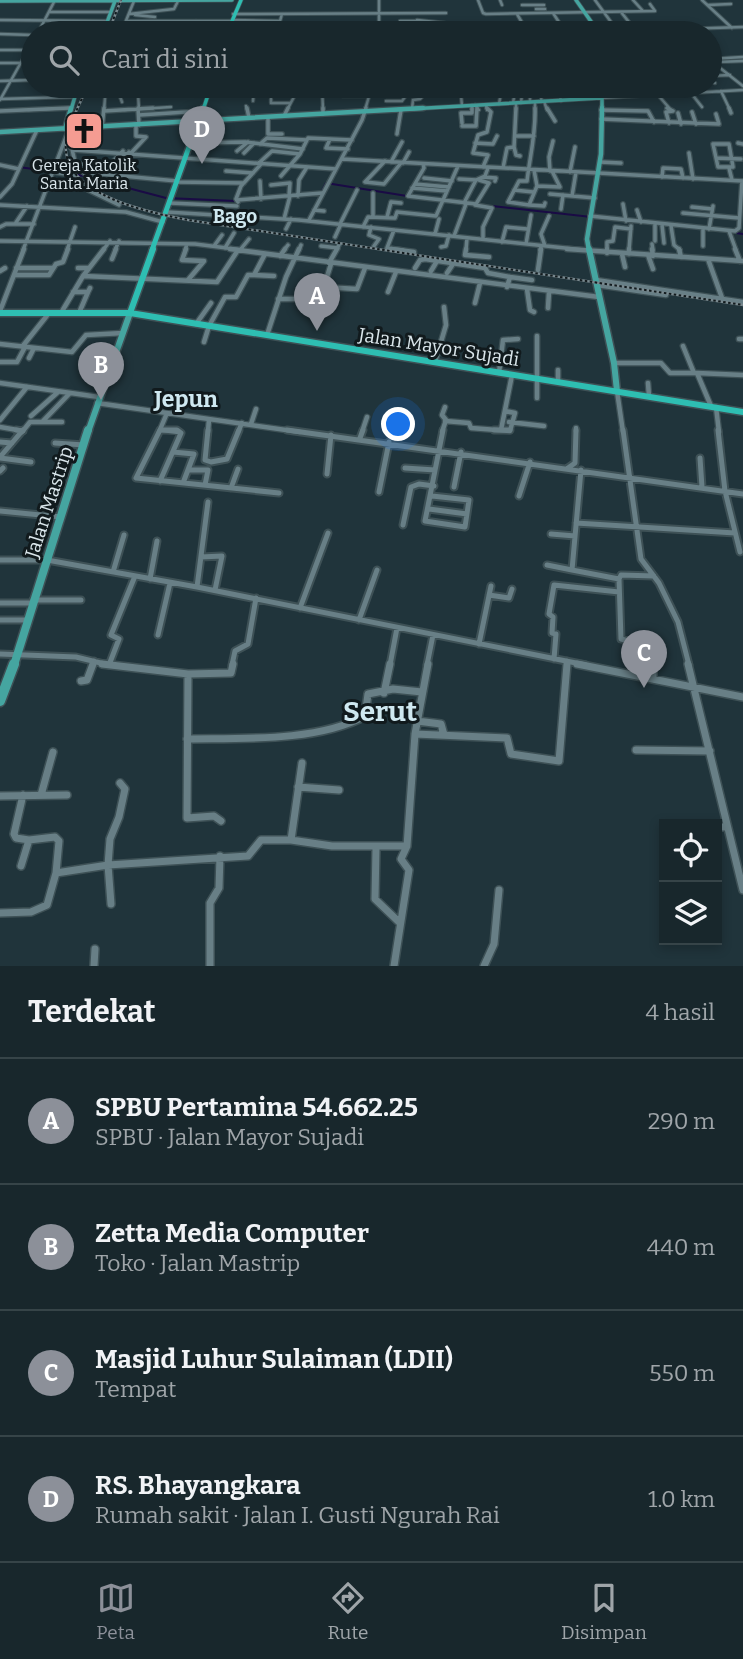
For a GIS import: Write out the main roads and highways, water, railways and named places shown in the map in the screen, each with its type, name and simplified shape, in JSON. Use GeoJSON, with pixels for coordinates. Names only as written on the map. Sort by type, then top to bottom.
{"type":"FeatureCollection","features":[{"type":"Feature","properties":{"kind":"highway"},"geometry":{"type":"LineString","coordinates":[[231,21],[241,0]]}},
{"type":"Feature","properties":{"kind":"highway"},"geometry":{"type":"LineString","coordinates":[[130,313],[207,98]]}},
{"type":"Feature","properties":{"kind":"highway","name":"Jalan Mayor Sujadi"},"geometry":{"type":"LineString","coordinates":[[0,312],[130,313],[743,412]]}},
{"type":"Feature","properties":{"kind":"main road"},"geometry":{"type":"LineString","coordinates":[[0,1],[232,0]]}},
{"type":"Feature","properties":{"kind":"main road"},"geometry":{"type":"LineString","coordinates":[[576,0],[591,21]]}},
{"type":"Feature","properties":{"kind":"main road"},"geometry":{"type":"LineString","coordinates":[[107,21],[115,1]]}},
{"type":"Feature","properties":{"kind":"main road"},"geometry":{"type":"LineString","coordinates":[[67,129],[73,98]]}},
{"type":"Feature","properties":{"kind":"main road"},"geometry":{"type":"LineString","coordinates":[[0,132],[601,99],[599,173],[587,239],[614,363],[617,391]]}},
{"type":"Feature","properties":{"kind":"main road","name":"Jalan Mastrip"},"geometry":{"type":"LineString","coordinates":[[0,701],[18,654],[26,620],[98,400],[130,313]]}},
{"type":"Feature","properties":{"kind":"waterway"},"geometry":{"type":"LineString","coordinates":[[11,166],[85,176]]}},
{"type":"Feature","properties":{"kind":"waterway"},"geometry":{"type":"LineString","coordinates":[[90,178],[166,198],[236,201]]}},
{"type":"Feature","properties":{"kind":"waterway"},"geometry":{"type":"LineString","coordinates":[[321,193],[326,183],[407,196]]}},
{"type":"Feature","properties":{"kind":"waterway"},"geometry":{"type":"LineString","coordinates":[[492,206],[709,230]]}},
{"type":"Feature","properties":{"kind":"waterway"},"geometry":{"type":"LineString","coordinates":[[736,233],[743,234]]}},
{"type":"Feature","properties":{"kind":"railway"},"geometry":{"type":"LineString","coordinates":[[113,21],[121,0]]}},
{"type":"Feature","properties":{"kind":"railway"},"geometry":{"type":"LineString","coordinates":[[82,98],[67,136],[66,152],[71,168],[82,181],[97,191],[154,213],[743,305]]}},
{"type":"Feature","properties":{"kind":"place","name":"Gereja Katolik Santa Maria"},"geometry":{"type":"Point","coordinates":[84,131]}},
{"type":"Feature","properties":{"kind":"place","name":"RS. Bhayangkara"},"geometry":{"type":"Point","coordinates":[202,164]}},
{"type":"Feature","properties":{"kind":"place","name":"SPBU Pertamina 54.662.25"},"geometry":{"type":"Point","coordinates":[317,331]}},
{"type":"Feature","properties":{"kind":"place","name":"Zetta Media Computer"},"geometry":{"type":"Point","coordinates":[101,400]}},
{"type":"Feature","properties":{"kind":"place","name":"Masjid Luhur Sulaiman (LDII)"},"geometry":{"type":"Point","coordinates":[644,688]}},
{"type":"Feature","properties":{"kind":"district","name":"Bago"},"geometry":{"type":"Point","coordinates":[235,216]}},
{"type":"Feature","properties":{"kind":"district","name":"Jepun"},"geometry":{"type":"Point","coordinates":[186,399]}},
{"type":"Feature","properties":{"kind":"district","name":"Serut"},"geometry":{"type":"Point","coordinates":[380,711]}}]}
